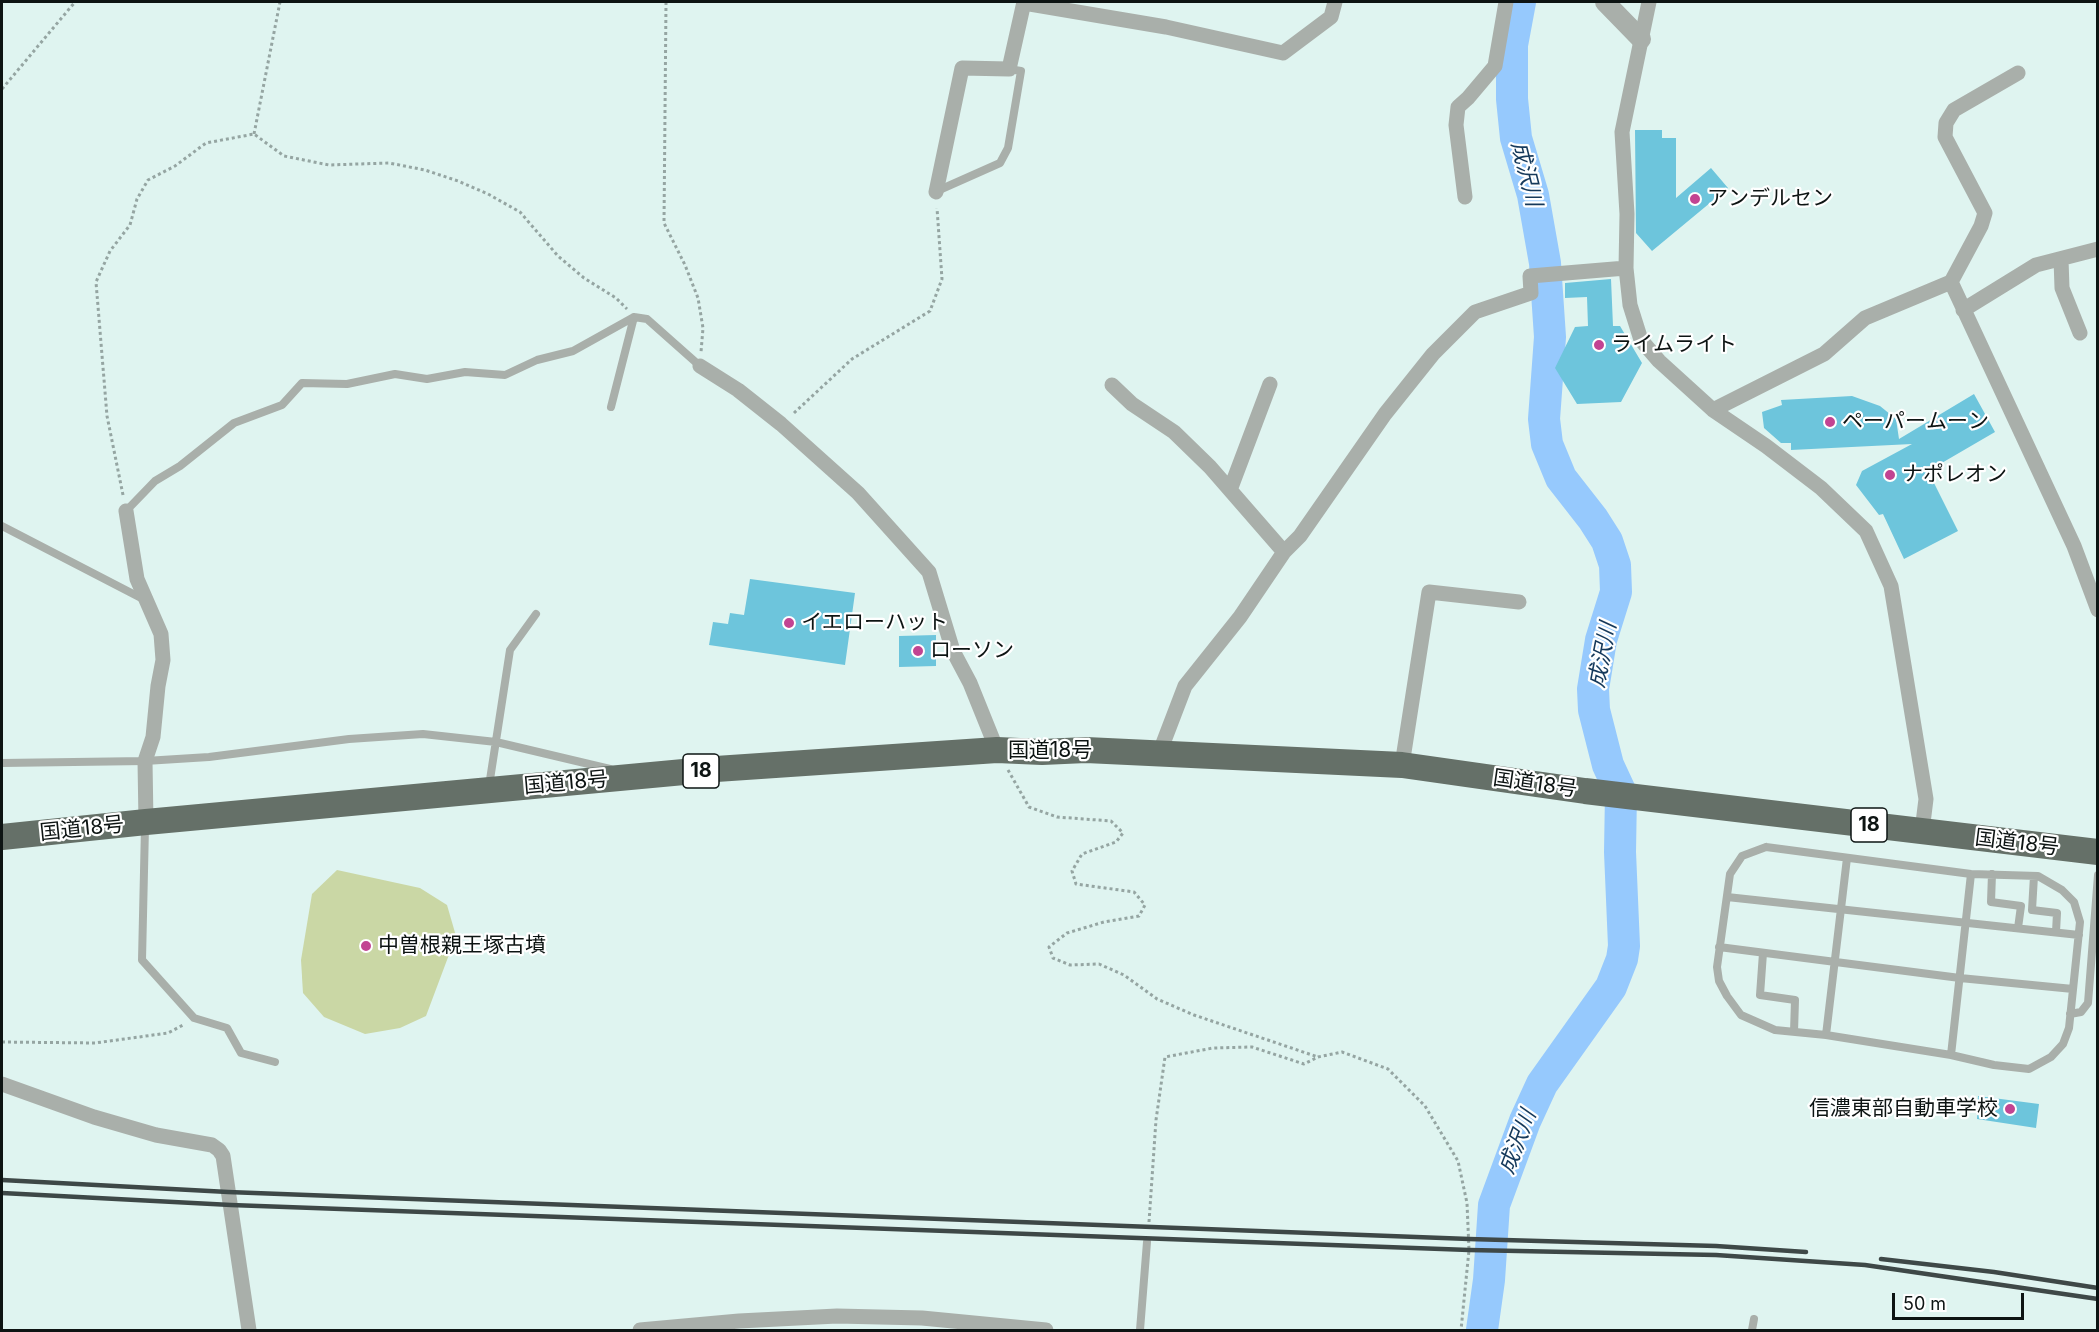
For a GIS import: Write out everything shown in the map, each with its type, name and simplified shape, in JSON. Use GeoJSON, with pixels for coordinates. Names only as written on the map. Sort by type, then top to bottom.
{"type":"FeatureCollection","features":[{"type":"Feature","properties":{"kind":"highway","name":"国道18号"},"geometry":{"type":"LineString","coordinates":[[2,837],[716,769],[997,750],[1042,752],[1086,750],[1402,765],[1585,791],[2097,852]]}},
{"type":"Feature","properties":{"kind":"street"},"geometry":{"type":"LineString","coordinates":[[936,192],[962,68],[1009,69],[1024,2],[1166,27],[1283,53],[1332,17],[1335,2]]}},
{"type":"Feature","properties":{"kind":"street"},"geometry":{"type":"LineString","coordinates":[[1465,197],[1456,125],[1458,107],[1496,66],[1506,2]]}},
{"type":"Feature","properties":{"kind":"street"},"geometry":{"type":"LineString","coordinates":[[1605,2],[1641,39]]}},
{"type":"Feature","properties":{"kind":"street"},"geometry":{"type":"LineString","coordinates":[[1649,2],[1622,132],[1629,305],[1641,340],[1659,361],[1713,410],[1766,446],[1821,488],[1866,531],[1891,586],[1926,799],[1922,831]]}},
{"type":"Feature","properties":{"kind":"street"},"geometry":{"type":"LineString","coordinates":[[1713,410],[1824,354],[1865,318],[1951,282],[1981,226],[1985,213],[1946,137],[1946,123],[1954,110],[2018,73]]}},
{"type":"Feature","properties":{"kind":"street"},"geometry":{"type":"LineString","coordinates":[[1963,310],[2036,265],[2097,249]]}},
{"type":"Feature","properties":{"kind":"street"},"geometry":{"type":"LineString","coordinates":[[2061,259],[2062,288],[2080,333]]}},
{"type":"Feature","properties":{"kind":"street"},"geometry":{"type":"LineString","coordinates":[[1159,754],[1185,686],[1240,617],[1284,552],[1300,536],[1385,414],[1433,354],[1475,312],[1531,293],[1530,276],[1626,268]]}},
{"type":"Feature","properties":{"kind":"street"},"geometry":{"type":"LineString","coordinates":[[1951,282],[2074,546],[2097,610]]}},
{"type":"Feature","properties":{"kind":"street"},"geometry":{"type":"LineString","coordinates":[[700,366],[738,390],[782,424],[858,493],[928,572],[953,651],[970,683],[997,750]]}},
{"type":"Feature","properties":{"kind":"street"},"geometry":{"type":"LineString","coordinates":[[1230,490],[1270,384]]}},
{"type":"Feature","properties":{"kind":"street"},"geometry":{"type":"LineString","coordinates":[[1112,385],[1132,404],[1174,432],[1210,467],[1284,552]]}},
{"type":"Feature","properties":{"kind":"street"},"geometry":{"type":"LineString","coordinates":[[126,511],[137,579],[162,634],[163,660],[153,737],[145,761],[146,822]]}},
{"type":"Feature","properties":{"kind":"street"},"geometry":{"type":"LineString","coordinates":[[1402,765],[1429,592],[1519,602]]}},
{"type":"Feature","properties":{"kind":"street"},"geometry":{"type":"LineString","coordinates":[[2,1084],[94,1117],[156,1135],[212,1145],[219,1150],[223,1156],[249,1330]]}},
{"type":"Feature","properties":{"kind":"street"},"geometry":{"type":"LineString","coordinates":[[640,1330],[739,1321],[837,1316],[922,1318],[1046,1330]]}},
{"type":"Feature","properties":{"kind":"lane"},"geometry":{"type":"LineString","coordinates":[[936,192],[1000,163],[1008,148],[1021,71],[1009,69]]}},
{"type":"Feature","properties":{"kind":"lane"},"geometry":{"type":"LineString","coordinates":[[611,407],[634,317]]}},
{"type":"Feature","properties":{"kind":"lane"},"geometry":{"type":"LineString","coordinates":[[126,511],[155,481],[180,466],[234,423],[282,405],[303,382],[347,384],[395,374],[427,379],[465,372],[505,375],[537,360],[573,351],[634,317],[647,319],[700,366]]}},
{"type":"Feature","properties":{"kind":"lane"},"geometry":{"type":"LineString","coordinates":[[2,526],[147,601]]}},
{"type":"Feature","properties":{"kind":"lane"},"geometry":{"type":"LineString","coordinates":[[488,790],[510,650],[536,614]]}},
{"type":"Feature","properties":{"kind":"lane"},"geometry":{"type":"LineString","coordinates":[[2,763],[145,761],[209,757],[349,739],[423,734],[496,742],[640,776]]}},
{"type":"Feature","properties":{"kind":"lane"},"geometry":{"type":"LineString","coordinates":[[146,822],[142,960],[194,1018],[227,1029],[241,1053],[275,1062]]}},
{"type":"Feature","properties":{"kind":"lane"},"geometry":{"type":"LineString","coordinates":[[1766,848],[1971,874],[2038,876],[2062,890],[2074,902],[2080,922],[2070,1014],[2063,1044],[2051,1057],[2029,1069],[1994,1065],[1951,1055],[1883,1046],[1826,1035],[1775,1030],[1742,1015],[1726,996],[1719,981],[1717,967],[1719,947],[1730,874],[1742,856],[1766,848]]}},
{"type":"Feature","properties":{"kind":"lane"},"geometry":{"type":"LineString","coordinates":[[1826,1035],[1847,858]]}},
{"type":"Feature","properties":{"kind":"lane"},"geometry":{"type":"LineString","coordinates":[[1951,1055],[1971,874]]}},
{"type":"Feature","properties":{"kind":"lane"},"geometry":{"type":"LineString","coordinates":[[1992,874],[1991,903],[2021,906],[2018,928]]}},
{"type":"Feature","properties":{"kind":"lane"},"geometry":{"type":"LineString","coordinates":[[2070,1014],[2081,1012],[2088,1003],[2097,875]]}},
{"type":"Feature","properties":{"kind":"lane"},"geometry":{"type":"LineString","coordinates":[[2034,876],[2032,909],[2057,913],[2056,932]]}},
{"type":"Feature","properties":{"kind":"lane"},"geometry":{"type":"LineString","coordinates":[[1726,897],[2079,935]]}},
{"type":"Feature","properties":{"kind":"lane"},"geometry":{"type":"LineString","coordinates":[[1719,947],[1960,978],[2073,989]]}},
{"type":"Feature","properties":{"kind":"lane"},"geometry":{"type":"LineString","coordinates":[[1763,952],[1760,995],[1795,1000],[1794,1032]]}},
{"type":"Feature","properties":{"kind":"lane"},"geometry":{"type":"LineString","coordinates":[[1140,1330],[1147,1242]]}},
{"type":"Feature","properties":{"kind":"lane"},"geometry":{"type":"LineString","coordinates":[[1752,1330],[1754,1319]]}},
{"type":"Feature","properties":{"kind":"path"},"geometry":{"type":"LineString","coordinates":[[2,89],[75,2]]}},
{"type":"Feature","properties":{"kind":"path"},"geometry":{"type":"LineString","coordinates":[[254,134],[280,2]]}},
{"type":"Feature","properties":{"kind":"path"},"geometry":{"type":"LineString","coordinates":[[666,2],[664,223],[685,265],[700,306],[703,328],[700,366]]}},
{"type":"Feature","properties":{"kind":"path"},"geometry":{"type":"LineString","coordinates":[[126,511],[107,416],[96,282],[110,251],[130,225],[137,199],[148,180],[175,166],[206,143],[254,134],[284,156],[329,165],[389,163],[458,181],[520,212],[558,256],[584,278],[616,298],[634,317]]}},
{"type":"Feature","properties":{"kind":"path"},"geometry":{"type":"LineString","coordinates":[[782,424],[852,359],[930,311],[942,279],[936,192]]}},
{"type":"Feature","properties":{"kind":"path"},"geometry":{"type":"LineString","coordinates":[[997,750],[1029,807],[1057,817],[1111,821],[1123,832],[1116,842],[1082,854],[1072,871],[1076,884],[1134,892],[1144,905],[1139,916],[1104,922],[1067,933],[1050,947],[1053,958],[1070,965],[1099,964],[1124,975],[1157,999],[1194,1016],[1318,1057]]}},
{"type":"Feature","properties":{"kind":"path"},"geometry":{"type":"LineString","coordinates":[[2,1042],[94,1043],[168,1034],[194,1018]]}},
{"type":"Feature","properties":{"kind":"path"},"geometry":{"type":"LineString","coordinates":[[1149,1222],[1156,1120],[1166,1057],[1213,1048],[1252,1047],[1304,1064],[1318,1057],[1342,1052],[1388,1069],[1425,1106],[1458,1161],[1467,1203],[1469,1250],[1461,1330]]}},
{"type":"Feature","properties":{"kind":"green space"},"geometry":{"type":"Polygon","coordinates":[[[337,870],[420,888],[447,905],[456,936],[426,1016],[400,1028],[365,1034],[324,1017],[303,993],[301,960],[312,894],[337,870]]]}},
{"type":"Feature","properties":{"kind":"building","name":"アンデルセン"},"geometry":{"type":"Polygon","coordinates":[[[1635,130],[1662,130],[1662,138],[1676,138],[1676,198],[1711,168],[1728,188],[1652,251],[1636,233],[1635,130]]]}},
{"type":"Feature","properties":{"kind":"building","name":"ライムライト"},"geometry":{"type":"Polygon","coordinates":[[[1611,279],[1613,326],[1620,326],[1642,363],[1621,402],[1577,404],[1555,368],[1575,327],[1588,326],[1587,297],[1565,298],[1565,283],[1611,279]]]}},
{"type":"Feature","properties":{"kind":"building"},"geometry":{"type":"Polygon","coordinates":[[[1974,394],[1995,432],[1928,471],[1958,531],[1904,559],[1883,514],[1879,515],[1856,485],[1862,471],[1912,444],[1791,450],[1791,443],[1781,443],[1764,428],[1762,412],[1782,405],[1781,400],[1852,396],[1880,406],[1896,419],[1899,439],[1974,394]]]}},
{"type":"Feature","properties":{"kind":"building","name":"イエローハット"},"geometry":{"type":"Polygon","coordinates":[[[750,579],[855,593],[845,665],[709,645],[713,622],[728,624],[730,613],[744,615],[750,579]]]}},
{"type":"Feature","properties":{"kind":"building","name":"ローソン"},"geometry":{"type":"Polygon","coordinates":[[[936,635],[936,666],[899,667],[899,636],[936,635]]]}},
{"type":"Feature","properties":{"kind":"building","name":"信濃東部自動車学校"},"geometry":{"type":"Polygon","coordinates":[[[1978,1096],[2039,1104],[2036,1128],[1977,1119],[1978,1096]]]}},
{"type":"Feature","properties":{"kind":"waterway","name":"成沢川"},"geometry":{"type":"LineString","coordinates":[[1482,1330],[1489,1280],[1494,1205],[1525,1121],[1542,1084],[1611,987],[1622,959],[1624,946],[1620,852],[1621,793],[1608,765],[1594,710],[1593,689],[1601,640],[1616,592],[1615,565],[1607,541],[1561,478],[1547,444],[1544,419],[1550,337],[1545,263],[1533,195],[1516,138],[1512,99],[1512,45],[1520,2]]}},
{"type":"Feature","properties":{"kind":"railway"},"geometry":{"type":"LineString","coordinates":[[2,1180],[228,1192],[1469,1239],[1716,1246],[1806,1252]]}},
{"type":"Feature","properties":{"kind":"railway"},"geometry":{"type":"LineString","coordinates":[[2,1193],[231,1205],[1469,1250],[1716,1255],[1865,1265],[2098,1299]]}},
{"type":"Feature","properties":{"kind":"railway"},"geometry":{"type":"LineString","coordinates":[[1881,1259],[1994,1272],[2098,1288]]}},
{"type":"Feature","properties":{"kind":"place","name":"アンデルセン"},"geometry":{"type":"Point","coordinates":[1695,199]}},
{"type":"Feature","properties":{"kind":"place","name":"ライムライト"},"geometry":{"type":"Point","coordinates":[1599,345]}},
{"type":"Feature","properties":{"kind":"place","name":"ペーパームーン"},"geometry":{"type":"Point","coordinates":[1830,422]}},
{"type":"Feature","properties":{"kind":"place","name":"ナポレオン"},"geometry":{"type":"Point","coordinates":[1890,475]}},
{"type":"Feature","properties":{"kind":"place","name":"イエローハット"},"geometry":{"type":"Point","coordinates":[789,623]}},
{"type":"Feature","properties":{"kind":"place","name":"ローソン"},"geometry":{"type":"Point","coordinates":[918,651]}},
{"type":"Feature","properties":{"kind":"place","name":"中曽根親王塚古墳"},"geometry":{"type":"Point","coordinates":[366,946]}},
{"type":"Feature","properties":{"kind":"place","name":"信濃東部自動車学校"},"geometry":{"type":"Point","coordinates":[2010,1109]}}]}
